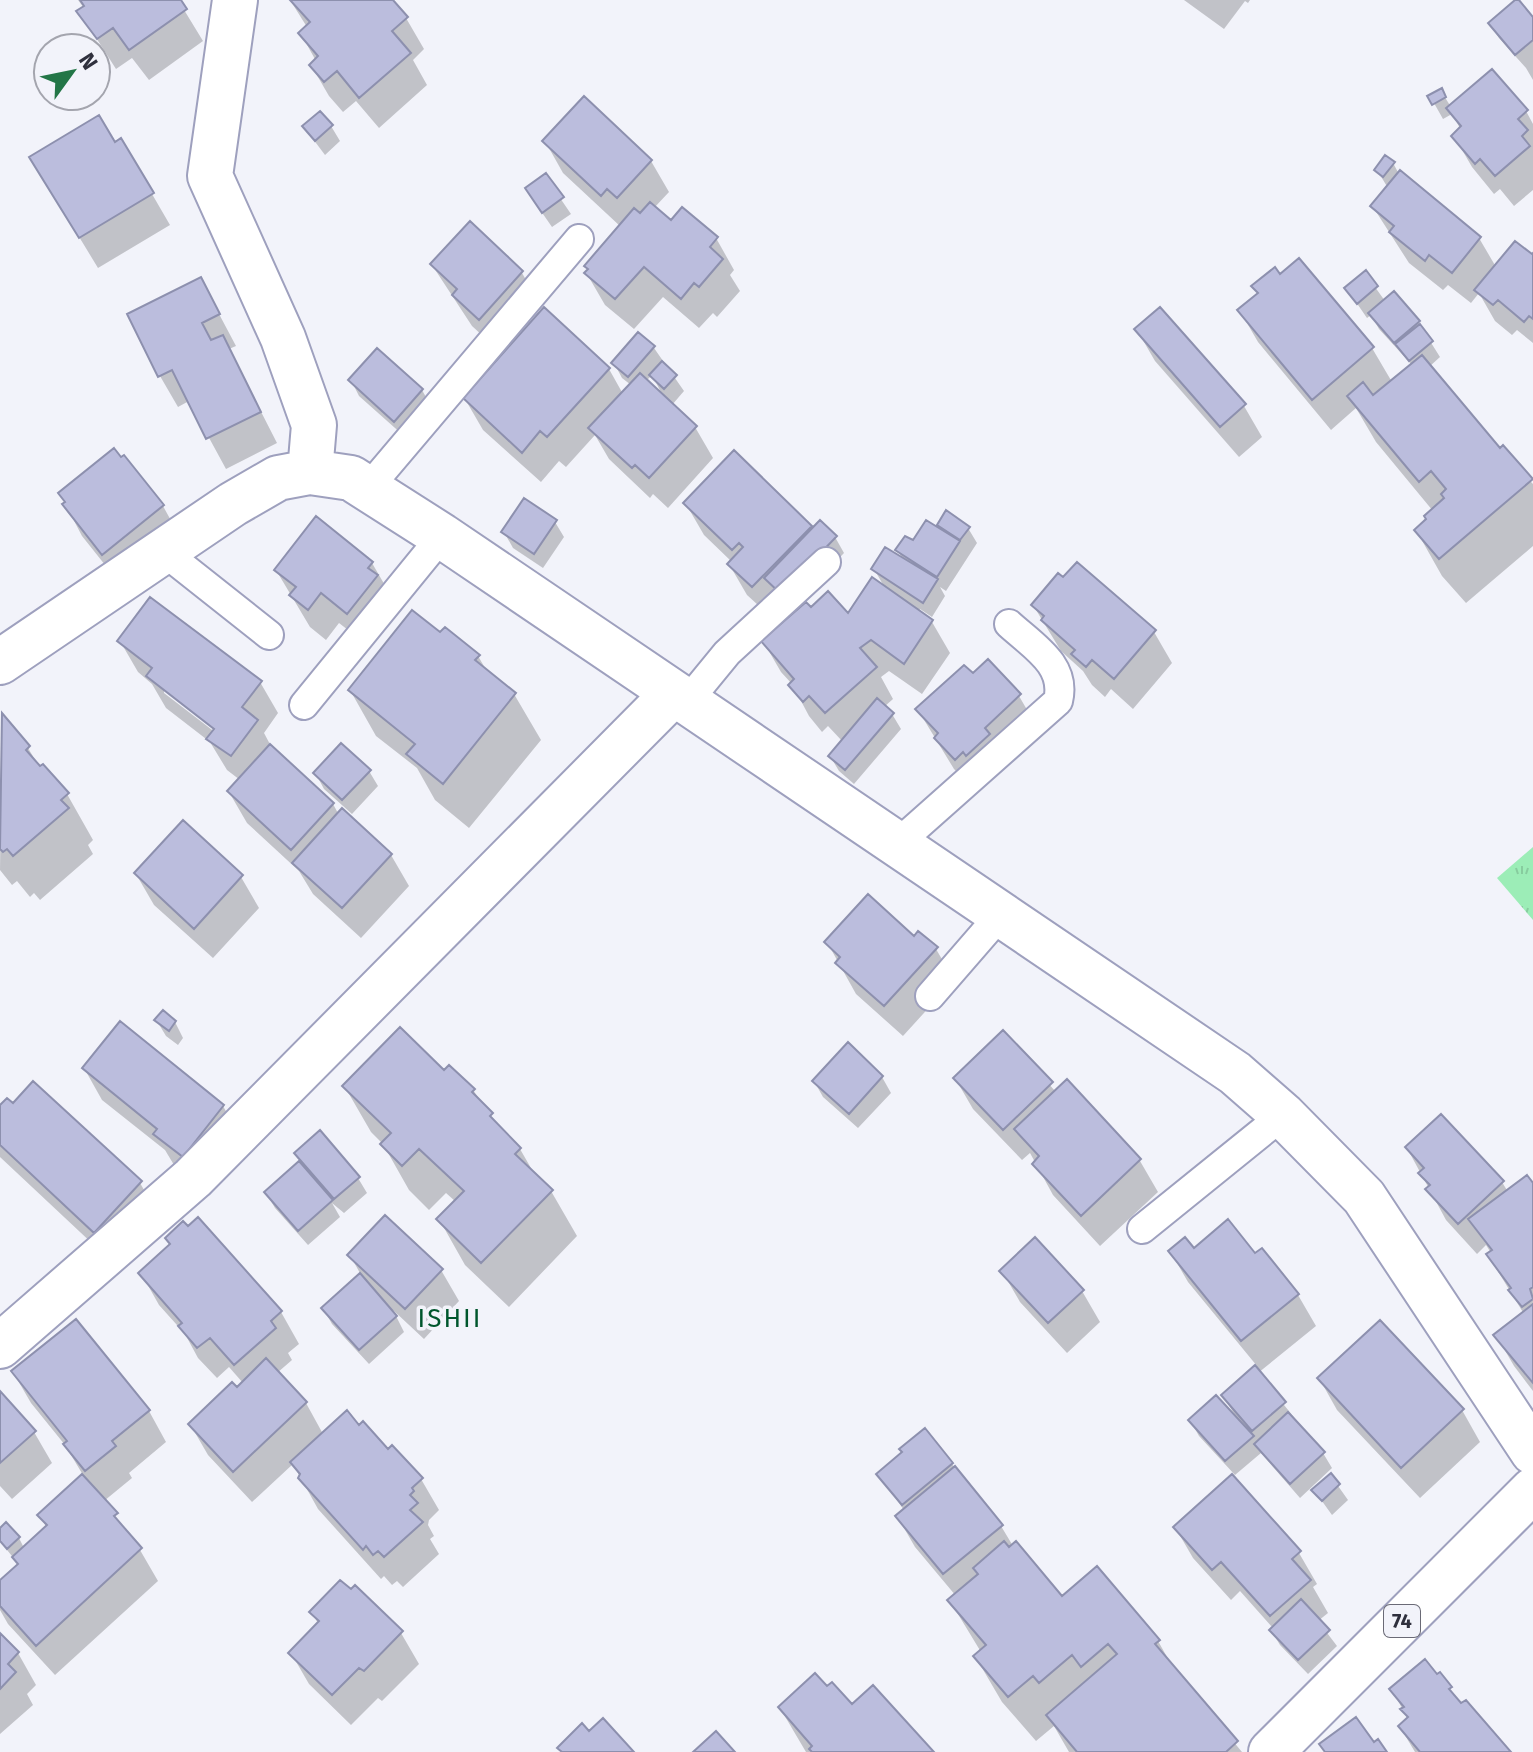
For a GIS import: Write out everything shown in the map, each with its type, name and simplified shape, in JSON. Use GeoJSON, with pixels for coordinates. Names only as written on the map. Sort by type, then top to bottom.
{"type":"FeatureCollection","features":[{"type":"Feature","properties":{"kind":"street"},"geometry":{"type":"LineString","coordinates":[[235,0],[210,176],[283,338],[314,425],[310,472]]}},
{"type":"Feature","properties":{"kind":"street"},"geometry":{"type":"LineString","coordinates":[[0,662],[233,504],[278,478],[310,472],[351,478],[369,487],[1235,1073],[1283,1115],[1364,1197],[1533,1452]]}},
{"type":"Feature","properties":{"kind":"street"},"geometry":{"type":"LineString","coordinates":[[0,1346],[193,1178],[679,699]]}},
{"type":"Feature","properties":{"kind":"street","name":"74"},"geometry":{"type":"LineString","coordinates":[[1271,1752],[1533,1490]]}},
{"type":"Feature","properties":{"kind":"lane"},"geometry":{"type":"LineString","coordinates":[[369,487],[579,239]]}},
{"type":"Feature","properties":{"kind":"lane"},"geometry":{"type":"LineString","coordinates":[[304,705],[442,536]]}},
{"type":"Feature","properties":{"kind":"lane"},"geometry":{"type":"LineString","coordinates":[[163,551],[269,635]]}},
{"type":"Feature","properties":{"kind":"lane"},"geometry":{"type":"LineString","coordinates":[[679,699],[826,562]]}},
{"type":"Feature","properties":{"kind":"lane"},"geometry":{"type":"LineString","coordinates":[[897,844],[1058,701],[1062,685],[1055,666],[1009,624]]}},
{"type":"Feature","properties":{"kind":"lane"},"geometry":{"type":"LineString","coordinates":[[930,996],[1002,913]]}},
{"type":"Feature","properties":{"kind":"lane"},"geometry":{"type":"LineString","coordinates":[[1142,1229],[1283,1115]]}},
{"type":"Feature","properties":{"kind":"green space"},"geometry":{"type":"Polygon","coordinates":[[[1533,847],[1533,920],[1497,878],[1533,847]]]}},
{"type":"Feature","properties":{"kind":"building"},"geometry":{"type":"Polygon","coordinates":[[[80,0],[181,0],[187,9],[129,50],[113,28],[107,32],[92,32],[76,11],[84,6],[80,0]]]}},
{"type":"Feature","properties":{"kind":"building"},"geometry":{"type":"Polygon","coordinates":[[[290,0],[393,0],[408,17],[392,31],[411,53],[359,98],[337,71],[324,82],[309,65],[318,56],[298,33],[310,22],[290,0]]]}},
{"type":"Feature","properties":{"kind":"building"},"geometry":{"type":"Polygon","coordinates":[[[1519,0],[1533,17],[1533,40],[1515,55],[1488,23],[1519,0]]]}},
{"type":"Feature","properties":{"kind":"building"},"geometry":{"type":"Polygon","coordinates":[[[1492,69],[1528,110],[1518,119],[1528,130],[1522,136],[1530,146],[1495,176],[1480,159],[1475,164],[1451,136],[1461,126],[1446,108],[1492,69]]]}},
{"type":"Feature","properties":{"kind":"building"},"geometry":{"type":"Polygon","coordinates":[[[1442,88],[1446,97],[1432,105],[1427,96],[1442,88]]]}},
{"type":"Feature","properties":{"kind":"building"},"geometry":{"type":"Polygon","coordinates":[[[584,96],[652,160],[617,198],[607,189],[601,196],[542,141],[584,96]]]}},
{"type":"Feature","properties":{"kind":"building"},"geometry":{"type":"Polygon","coordinates":[[[320,111],[333,125],[315,141],[302,126],[320,111]]]}},
{"type":"Feature","properties":{"kind":"building"},"geometry":{"type":"Polygon","coordinates":[[[99,115],[115,142],[121,138],[154,193],[79,238],[29,157],[99,115]]]}},
{"type":"Feature","properties":{"kind":"building"},"geometry":{"type":"Polygon","coordinates":[[[1385,155],[1395,162],[1383,177],[1374,170],[1385,155]]]}},
{"type":"Feature","properties":{"kind":"building"},"geometry":{"type":"Polygon","coordinates":[[[1400,170],[1481,237],[1452,273],[1429,255],[1425,261],[1389,232],[1394,226],[1370,206],[1400,170]]]}},
{"type":"Feature","properties":{"kind":"building"},"geometry":{"type":"Polygon","coordinates":[[[546,173],[564,197],[542,213],[525,188],[546,173]]]}},
{"type":"Feature","properties":{"kind":"building"},"geometry":{"type":"Polygon","coordinates":[[[650,202],[671,220],[682,207],[718,237],[710,247],[723,259],[699,287],[694,283],[681,299],[644,267],[615,299],[584,273],[588,269],[584,266],[634,208],[640,213],[650,202]]]}},
{"type":"Feature","properties":{"kind":"building"},"geometry":{"type":"Polygon","coordinates":[[[470,221],[523,271],[479,320],[452,295],[457,289],[430,264],[470,221]]]}},
{"type":"Feature","properties":{"kind":"building"},"geometry":{"type":"Polygon","coordinates":[[[1515,241],[1533,253],[1533,319],[1529,316],[1524,322],[1498,300],[1493,305],[1474,290],[1515,241]]]}},
{"type":"Feature","properties":{"kind":"building"},"geometry":{"type":"Polygon","coordinates":[[[1299,258],[1374,347],[1312,400],[1237,310],[1258,293],[1251,286],[1275,267],[1280,274],[1299,258]]]}},
{"type":"Feature","properties":{"kind":"building"},"geometry":{"type":"Polygon","coordinates":[[[1366,270],[1378,286],[1357,304],[1344,288],[1366,270]]]}},
{"type":"Feature","properties":{"kind":"building"},"geometry":{"type":"Polygon","coordinates":[[[201,277],[220,314],[202,323],[211,340],[223,335],[261,412],[206,439],[172,370],[158,377],[127,314],[201,277]]]}},
{"type":"Feature","properties":{"kind":"building"},"geometry":{"type":"Polygon","coordinates":[[[1394,291],[1420,321],[1394,343],[1368,313],[1394,291]]]}},
{"type":"Feature","properties":{"kind":"building"},"geometry":{"type":"Polygon","coordinates":[[[544,307],[610,368],[547,437],[540,431],[522,453],[463,398],[544,307]]]}},
{"type":"Feature","properties":{"kind":"building"},"geometry":{"type":"Polygon","coordinates":[[[1160,307],[1246,404],[1220,427],[1134,329],[1160,307]]]}},
{"type":"Feature","properties":{"kind":"building"},"geometry":{"type":"Polygon","coordinates":[[[1420,324],[1433,341],[1409,361],[1395,344],[1420,324]]]}},
{"type":"Feature","properties":{"kind":"building"},"geometry":{"type":"Polygon","coordinates":[[[638,332],[655,346],[628,377],[611,363],[638,332]]]}},
{"type":"Feature","properties":{"kind":"building"},"geometry":{"type":"Polygon","coordinates":[[[377,348],[423,389],[394,422],[348,380],[377,348]]]}},
{"type":"Feature","properties":{"kind":"building"},"geometry":{"type":"Polygon","coordinates":[[[1422,355],[1500,448],[1503,445],[1533,479],[1439,559],[1414,530],[1444,498],[1441,494],[1446,489],[1431,471],[1419,482],[1347,396],[1363,382],[1373,395],[1422,355]]]}},
{"type":"Feature","properties":{"kind":"building"},"geometry":{"type":"Polygon","coordinates":[[[662,361],[677,375],[664,389],[649,375],[662,361]]]}},
{"type":"Feature","properties":{"kind":"building"},"geometry":{"type":"Polygon","coordinates":[[[640,373],[697,426],[649,478],[635,465],[632,468],[588,428],[640,373]]]}},
{"type":"Feature","properties":{"kind":"building"},"geometry":{"type":"Polygon","coordinates":[[[114,448],[121,457],[124,455],[164,505],[102,555],[62,504],[65,502],[58,493],[114,448]]]}},
{"type":"Feature","properties":{"kind":"building"},"geometry":{"type":"Polygon","coordinates":[[[734,450],[812,526],[752,587],[727,564],[743,547],[739,543],[732,550],[683,503],[734,450]]]}},
{"type":"Feature","properties":{"kind":"building"},"geometry":{"type":"Polygon","coordinates":[[[524,498],[557,520],[534,554],[501,532],[524,498]]]}},
{"type":"Feature","properties":{"kind":"building"},"geometry":{"type":"Polygon","coordinates":[[[946,510],[970,527],[960,540],[937,525],[946,510]]]}},
{"type":"Feature","properties":{"kind":"building"},"geometry":{"type":"Polygon","coordinates":[[[316,516],[373,562],[368,568],[378,575],[347,614],[321,593],[308,610],[289,595],[296,587],[274,570],[316,516]]]}},
{"type":"Feature","properties":{"kind":"building"},"geometry":{"type":"Polygon","coordinates":[[[820,520],[837,536],[781,594],[764,578],[820,520]]]}},
{"type":"Feature","properties":{"kind":"building"},"geometry":{"type":"Polygon","coordinates":[[[926,520],[960,541],[937,577],[895,550],[905,536],[913,540],[926,520]]]}},
{"type":"Feature","properties":{"kind":"building"},"geometry":{"type":"Polygon","coordinates":[[[885,547],[938,579],[923,603],[871,569],[885,547]]]}},
{"type":"Feature","properties":{"kind":"building"},"geometry":{"type":"Polygon","coordinates":[[[1077,562],[1156,630],[1114,679],[1092,660],[1086,667],[1071,654],[1075,650],[1041,620],[1044,616],[1031,605],[1058,573],[1063,577],[1077,562]]]}},
{"type":"Feature","properties":{"kind":"building"},"geometry":{"type":"Polygon","coordinates":[[[872,577],[933,620],[904,664],[871,640],[860,648],[877,667],[825,713],[809,696],[803,702],[788,685],[794,679],[761,641],[806,602],[811,607],[828,591],[848,613],[872,577]]]}},
{"type":"Feature","properties":{"kind":"building"},"geometry":{"type":"Polygon","coordinates":[[[150,597],[262,681],[242,707],[258,720],[231,756],[206,739],[214,729],[146,676],[152,668],[117,641],[150,597]]]}},
{"type":"Feature","properties":{"kind":"building"},"geometry":{"type":"Polygon","coordinates":[[[412,610],[440,632],[445,627],[480,655],[475,660],[516,693],[443,784],[406,754],[415,744],[348,690],[412,610]]]}},
{"type":"Feature","properties":{"kind":"building"},"geometry":{"type":"Polygon","coordinates":[[[988,659],[1021,694],[985,728],[990,734],[966,756],[963,752],[955,760],[934,738],[938,733],[915,709],[964,665],[973,673],[988,659]]]}},
{"type":"Feature","properties":{"kind":"building"},"geometry":{"type":"Polygon","coordinates":[[[877,698],[894,713],[845,770],[828,756],[877,698]]]}},
{"type":"Feature","properties":{"kind":"building"},"geometry":{"type":"Polygon","coordinates":[[[2,713],[30,746],[26,750],[69,793],[61,800],[69,808],[13,856],[7,849],[3,852],[0,849],[2,713]]]}},
{"type":"Feature","properties":{"kind":"building"},"geometry":{"type":"Polygon","coordinates":[[[341,743],[371,770],[342,800],[313,773],[341,743]]]}},
{"type":"Feature","properties":{"kind":"building"},"geometry":{"type":"Polygon","coordinates":[[[270,744],[334,803],[291,850],[227,791],[270,744]]]}},
{"type":"Feature","properties":{"kind":"building"},"geometry":{"type":"Polygon","coordinates":[[[342,808],[392,854],[342,908],[292,863],[342,808]]]}},
{"type":"Feature","properties":{"kind":"building"},"geometry":{"type":"Polygon","coordinates":[[[183,820],[243,875],[194,929],[134,873],[183,820]]]}},
{"type":"Feature","properties":{"kind":"building"},"geometry":{"type":"Polygon","coordinates":[[[868,894],[914,936],[918,931],[938,947],[884,1006],[835,963],[840,957],[824,942],[868,894]]]}},
{"type":"Feature","properties":{"kind":"building"},"geometry":{"type":"Polygon","coordinates":[[[163,1010],[176,1021],[169,1031],[154,1020],[163,1010]]]}},
{"type":"Feature","properties":{"kind":"building"},"geometry":{"type":"Polygon","coordinates":[[[120,1021],[224,1105],[183,1157],[153,1134],[157,1129],[82,1068],[120,1021]]]}},
{"type":"Feature","properties":{"kind":"building"},"geometry":{"type":"Polygon","coordinates":[[[400,1027],[444,1070],[449,1065],[475,1089],[472,1092],[493,1113],[490,1116],[521,1148],[515,1154],[553,1190],[481,1263],[436,1219],[464,1191],[419,1149],[402,1166],[380,1144],[391,1133],[342,1086],[400,1027]]]}},
{"type":"Feature","properties":{"kind":"building"},"geometry":{"type":"Polygon","coordinates":[[[1003,1030],[1053,1082],[1003,1130],[953,1078],[1003,1030]]]}},
{"type":"Feature","properties":{"kind":"building"},"geometry":{"type":"Polygon","coordinates":[[[848,1042],[883,1076],[849,1114],[812,1081],[848,1042]]]}},
{"type":"Feature","properties":{"kind":"building"},"geometry":{"type":"Polygon","coordinates":[[[1067,1079],[1141,1159],[1081,1216],[1032,1164],[1039,1156],[1014,1129],[1067,1079]]]}},
{"type":"Feature","properties":{"kind":"building"},"geometry":{"type":"Polygon","coordinates":[[[33,1081],[142,1181],[94,1233],[0,1145],[0,1105],[7,1098],[13,1103],[33,1081]]]}},
{"type":"Feature","properties":{"kind":"building"},"geometry":{"type":"Polygon","coordinates":[[[1441,1114],[1504,1181],[1458,1224],[1425,1189],[1430,1185],[1418,1173],[1424,1168],[1405,1147],[1441,1114]]]}},
{"type":"Feature","properties":{"kind":"building"},"geometry":{"type":"Polygon","coordinates":[[[320,1130],[360,1177],[334,1199],[294,1153],[320,1130]]]}},
{"type":"Feature","properties":{"kind":"building"},"geometry":{"type":"Polygon","coordinates":[[[299,1161],[333,1200],[298,1231],[264,1192],[299,1161]]]}},
{"type":"Feature","properties":{"kind":"building"},"geometry":{"type":"Polygon","coordinates":[[[1527,1175],[1533,1183],[1533,1287],[1530,1289],[1533,1299],[1522,1307],[1486,1254],[1492,1250],[1468,1219],[1527,1175]]]}},
{"type":"Feature","properties":{"kind":"building"},"geometry":{"type":"Polygon","coordinates":[[[385,1215],[443,1269],[405,1309],[347,1255],[385,1215]]]}},
{"type":"Feature","properties":{"kind":"building"},"geometry":{"type":"Polygon","coordinates":[[[198,1217],[282,1311],[271,1321],[276,1328],[234,1365],[210,1338],[197,1348],[178,1326],[182,1323],[138,1273],[170,1244],[165,1238],[183,1221],[188,1226],[198,1217]]]}},
{"type":"Feature","properties":{"kind":"building"},"geometry":{"type":"Polygon","coordinates":[[[1228,1219],[1255,1253],[1262,1248],[1299,1294],[1241,1341],[1168,1251],[1185,1237],[1194,1248],[1228,1219]]]}},
{"type":"Feature","properties":{"kind":"building"},"geometry":{"type":"Polygon","coordinates":[[[1035,1237],[1084,1290],[1048,1323],[999,1271],[1035,1237]]]}},
{"type":"Feature","properties":{"kind":"building"},"geometry":{"type":"Polygon","coordinates":[[[360,1273],[397,1316],[359,1350],[321,1308],[360,1273]]]}},
{"type":"Feature","properties":{"kind":"building"},"geometry":{"type":"Polygon","coordinates":[[[1533,1304],[1533,1383],[1493,1335],[1533,1304]]]}},
{"type":"Feature","properties":{"kind":"building"},"geometry":{"type":"Polygon","coordinates":[[[76,1319],[150,1410],[112,1441],[116,1446],[85,1471],[63,1444],[67,1441],[11,1371],[76,1319]]]}},
{"type":"Feature","properties":{"kind":"building"},"geometry":{"type":"Polygon","coordinates":[[[1380,1320],[1464,1409],[1401,1468],[1317,1378],[1380,1320]]]}},
{"type":"Feature","properties":{"kind":"building"},"geometry":{"type":"Polygon","coordinates":[[[266,1358],[307,1402],[233,1472],[188,1424],[232,1382],[237,1387],[266,1358]]]}},
{"type":"Feature","properties":{"kind":"building"},"geometry":{"type":"Polygon","coordinates":[[[1255,1365],[1286,1402],[1252,1431],[1221,1395],[1255,1365]]]}},
{"type":"Feature","properties":{"kind":"building"},"geometry":{"type":"Polygon","coordinates":[[[0,1391],[36,1431],[0,1463],[0,1391]]]}},
{"type":"Feature","properties":{"kind":"building"},"geometry":{"type":"Polygon","coordinates":[[[1216,1395],[1254,1436],[1225,1461],[1188,1420],[1216,1395]]]}},
{"type":"Feature","properties":{"kind":"building"},"geometry":{"type":"Polygon","coordinates":[[[347,1410],[359,1425],[363,1421],[388,1449],[392,1445],[423,1478],[412,1488],[414,1491],[410,1495],[418,1503],[410,1510],[423,1522],[384,1557],[378,1551],[373,1555],[366,1546],[363,1550],[298,1478],[300,1474],[290,1462],[347,1410]]]}},
{"type":"Feature","properties":{"kind":"building"},"geometry":{"type":"Polygon","coordinates":[[[1288,1412],[1325,1452],[1290,1484],[1254,1444],[1288,1412]]]}},
{"type":"Feature","properties":{"kind":"building"},"geometry":{"type":"Polygon","coordinates":[[[925,1428],[953,1463],[902,1505],[876,1474],[902,1452],[899,1449],[925,1428]]]}},
{"type":"Feature","properties":{"kind":"building"},"geometry":{"type":"Polygon","coordinates":[[[955,1466],[1003,1525],[943,1574],[895,1516],[955,1466]]]}},
{"type":"Feature","properties":{"kind":"building"},"geometry":{"type":"Polygon","coordinates":[[[1331,1473],[1340,1484],[1322,1501],[1311,1490],[1331,1473]]]}},
{"type":"Feature","properties":{"kind":"building"},"geometry":{"type":"Polygon","coordinates":[[[82,1474],[118,1513],[114,1516],[142,1548],[36,1646],[0,1606],[0,1580],[18,1564],[12,1557],[47,1525],[37,1515],[82,1474]]]}},
{"type":"Feature","properties":{"kind":"building"},"geometry":{"type":"Polygon","coordinates":[[[1232,1474],[1301,1551],[1292,1559],[1311,1580],[1270,1616],[1221,1562],[1212,1570],[1173,1527],[1232,1474]]]}},
{"type":"Feature","properties":{"kind":"building"},"geometry":{"type":"Polygon","coordinates":[[[6,1522],[20,1537],[7,1549],[0,1541],[0,1528],[6,1522]]]}},
{"type":"Feature","properties":{"kind":"building"},"geometry":{"type":"Polygon","coordinates":[[[1004,1541],[1009,1547],[1016,1541],[1062,1596],[1097,1566],[1160,1640],[1155,1644],[1238,1741],[1226,1752],[1077,1752],[1046,1715],[1117,1654],[1108,1644],[1081,1667],[1072,1655],[1039,1683],[1033,1676],[1008,1697],[973,1656],[986,1645],[947,1600],[978,1574],[973,1568],[1004,1541]]]}},
{"type":"Feature","properties":{"kind":"building"},"geometry":{"type":"Polygon","coordinates":[[[340,1580],[351,1589],[355,1585],[403,1631],[364,1671],[359,1668],[332,1695],[288,1653],[319,1621],[309,1612],[340,1580]]]}},
{"type":"Feature","properties":{"kind":"building"},"geometry":{"type":"Polygon","coordinates":[[[1301,1599],[1330,1630],[1298,1660],[1269,1630],[1301,1599]]]}},
{"type":"Feature","properties":{"kind":"building"},"geometry":{"type":"Polygon","coordinates":[[[0,1633],[19,1652],[8,1664],[16,1672],[0,1689],[0,1633]]]}},
{"type":"Feature","properties":{"kind":"building"},"geometry":{"type":"Polygon","coordinates":[[[1425,1659],[1437,1674],[1440,1672],[1461,1703],[1466,1700],[1511,1752],[1420,1752],[1398,1726],[1408,1717],[1389,1689],[1425,1659]]]}},
{"type":"Feature","properties":{"kind":"building"},"geometry":{"type":"Polygon","coordinates":[[[815,1673],[827,1686],[832,1682],[852,1704],[873,1685],[934,1752],[812,1752],[809,1749],[812,1746],[778,1707],[815,1673]]]}},
{"type":"Feature","properties":{"kind":"building"},"geometry":{"type":"Polygon","coordinates":[[[1356,1717],[1374,1742],[1378,1739],[1387,1752],[1325,1752],[1319,1744],[1356,1717]]]}},
{"type":"Feature","properties":{"kind":"building"},"geometry":{"type":"Polygon","coordinates":[[[603,1718],[634,1752],[562,1752],[557,1748],[582,1723],[589,1731],[603,1718]]]}},
{"type":"Feature","properties":{"kind":"building"},"geometry":{"type":"Polygon","coordinates":[[[716,1731],[735,1752],[693,1752],[716,1731]]]}},
{"type":"Feature","properties":{"kind":"district","name":"ISHII"},"geometry":{"type":"Point","coordinates":[450,1318]}}]}
